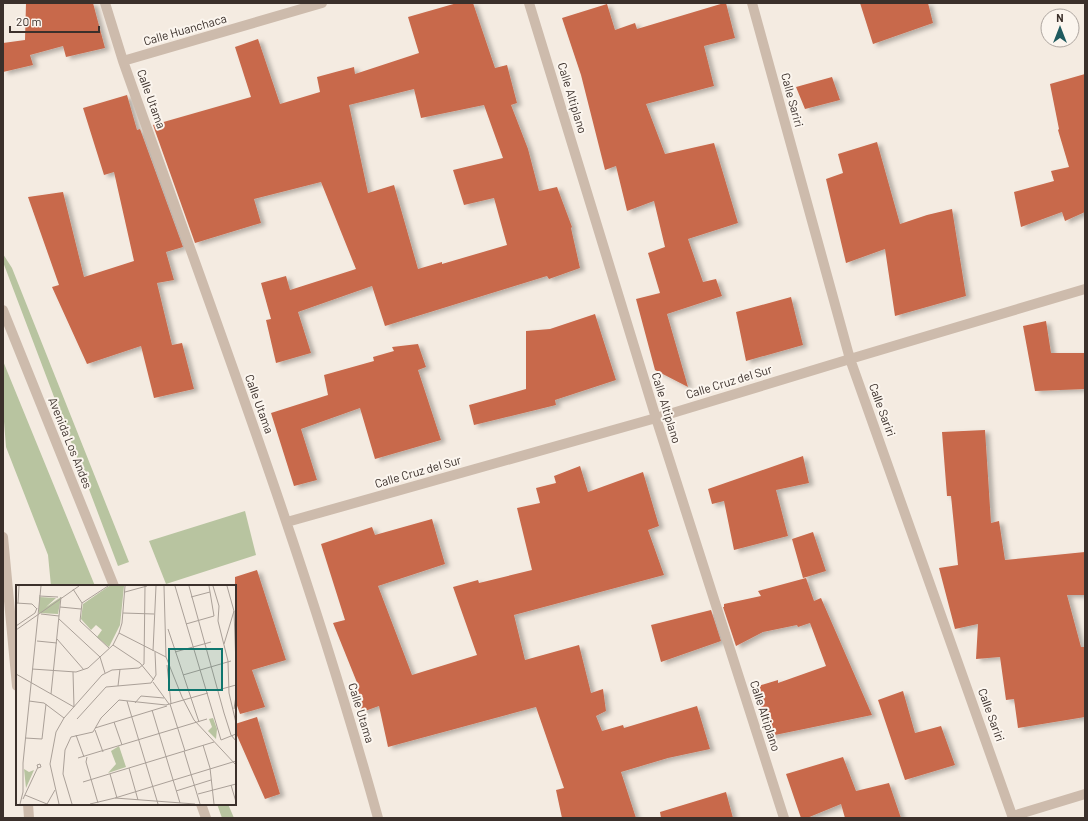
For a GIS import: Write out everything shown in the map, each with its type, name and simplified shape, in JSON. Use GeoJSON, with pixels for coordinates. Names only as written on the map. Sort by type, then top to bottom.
{"type":"FeatureCollection","features":[{"type":"Feature","properties":{"kind":"street","name":"Calle Utama"},"geometry":{"type":"LineString","coordinates":[[105,3],[124,61],[287,522],[354,733],[378,818]]}},
{"type":"Feature","properties":{"kind":"street","name":"Calle Huanchaca"},"geometry":{"type":"LineString","coordinates":[[124,61],[322,3]]}},
{"type":"Feature","properties":{"kind":"street","name":"Calle Altiplano"},"geometry":{"type":"LineString","coordinates":[[529,3],[656,418],[784,818]]}},
{"type":"Feature","properties":{"kind":"street","name":"Calle Sariri"},"geometry":{"type":"LineString","coordinates":[[752,3],[850,358],[1013,817]]}},
{"type":"Feature","properties":{"kind":"street","name":"Calle Cruz del Sur"},"geometry":{"type":"LineString","coordinates":[[287,522],[656,418],[850,358],[1085,289]]}},
{"type":"Feature","properties":{"kind":"street","name":"Avenida Los Andes"},"geometry":{"type":"LineString","coordinates":[[3,310],[114,585]]}},
{"type":"Feature","properties":{"kind":"street"},"geometry":{"type":"LineString","coordinates":[[3,536],[16,675]]}},
{"type":"Feature","properties":{"kind":"street"},"geometry":{"type":"LineString","coordinates":[[1013,817],[1085,794]]}},
{"type":"Feature","properties":{"kind":"street"},"geometry":{"type":"LineString","coordinates":[[28,805],[29,818]]}},
{"type":"Feature","properties":{"kind":"street"},"geometry":{"type":"LineString","coordinates":[[201,805],[206,818]]}},
{"type":"Feature","properties":{"kind":"green space"},"geometry":{"type":"Polygon","coordinates":[[[3,254],[12,268],[129,562],[118,566],[3,262],[3,254]]]}},
{"type":"Feature","properties":{"kind":"green space"},"geometry":{"type":"Polygon","coordinates":[[[3,361],[95,585],[51,585],[48,555],[6,447],[3,409],[3,361]]]}},
{"type":"Feature","properties":{"kind":"green space"},"geometry":{"type":"Polygon","coordinates":[[[245,511],[256,555],[166,584],[149,541],[245,511]]]}},
{"type":"Feature","properties":{"kind":"green space"},"geometry":{"type":"Polygon","coordinates":[[[217,805],[228,805],[234,818],[222,818],[217,805]]]}},
{"type":"Feature","properties":{"kind":"building"},"geometry":{"type":"Polygon","coordinates":[[[26,3],[93,3],[105,48],[66,57],[63,46],[30,55],[33,65],[3,72],[3,43],[25,40],[26,3]]]}},
{"type":"Feature","properties":{"kind":"building"},"geometry":{"type":"Polygon","coordinates":[[[457,3],[473,3],[495,68],[507,65],[517,103],[511,105],[528,149],[539,191],[557,187],[572,227],[580,268],[549,279],[547,276],[385,326],[372,286],[298,312],[311,353],[276,363],[266,320],[271,319],[261,283],[286,276],[290,290],[356,269],[321,182],[254,199],[261,223],[195,243],[153,125],[251,97],[235,47],[258,39],[280,104],[320,92],[317,77],[354,67],[355,74],[419,53],[408,17],[457,3]],[[414,89],[349,105],[368,193],[394,185],[418,269],[442,262],[442,264],[507,245],[494,198],[464,205],[453,170],[503,158],[484,105],[421,118],[414,89]]]}},
{"type":"Feature","properties":{"kind":"building"},"geometry":{"type":"Polygon","coordinates":[[[726,3],[735,38],[704,46],[714,86],[646,104],[665,154],[714,143],[738,223],[688,239],[703,282],[716,279],[722,296],[667,314],[688,387],[655,370],[636,299],[660,293],[648,253],[665,247],[654,201],[627,211],[616,166],[605,170],[581,75],[562,18],[607,4],[615,30],[635,23],[637,29],[726,3]]]}},
{"type":"Feature","properties":{"kind":"building"},"geometry":{"type":"Polygon","coordinates":[[[860,3],[928,3],[933,23],[873,44],[860,3]]]}},
{"type":"Feature","properties":{"kind":"building"},"geometry":{"type":"Polygon","coordinates":[[[1085,74],[1085,212],[1065,221],[1062,212],[1021,227],[1014,192],[1054,181],[1051,171],[1069,167],[1058,130],[1050,84],[1085,74]]]}},
{"type":"Feature","properties":{"kind":"building"},"geometry":{"type":"Polygon","coordinates":[[[832,77],[840,100],[805,109],[796,87],[832,77]]]}},
{"type":"Feature","properties":{"kind":"building"},"geometry":{"type":"Polygon","coordinates":[[[127,95],[137,130],[140,129],[183,247],[166,252],[174,280],[157,283],[172,345],[182,343],[194,389],[154,398],[141,346],[87,364],[52,287],[59,285],[28,197],[63,192],[84,277],[134,261],[114,172],[104,175],[83,108],[127,95]]]}},
{"type":"Feature","properties":{"kind":"building"},"geometry":{"type":"Polygon","coordinates":[[[877,142],[900,224],[952,209],[966,296],[895,316],[885,249],[846,263],[826,179],[843,173],[838,154],[877,142]]]}},
{"type":"Feature","properties":{"kind":"building"},"geometry":{"type":"Polygon","coordinates":[[[791,297],[803,345],[746,361],[736,312],[791,297]]]}},
{"type":"Feature","properties":{"kind":"building"},"geometry":{"type":"Polygon","coordinates":[[[595,314],[616,380],[555,400],[556,405],[474,425],[469,405],[526,389],[526,331],[550,329],[595,314]]]}},
{"type":"Feature","properties":{"kind":"building"},"geometry":{"type":"Polygon","coordinates":[[[1046,321],[1051,353],[1085,353],[1085,389],[1035,391],[1023,326],[1046,321]]]}},
{"type":"Feature","properties":{"kind":"building"},"geometry":{"type":"Polygon","coordinates":[[[418,344],[426,367],[418,370],[441,440],[375,459],[360,408],[301,429],[317,480],[294,486],[271,413],[328,395],[324,375],[374,361],[373,357],[394,351],[392,347],[418,344]]]}},
{"type":"Feature","properties":{"kind":"building"},"geometry":{"type":"Polygon","coordinates":[[[985,430],[991,523],[999,521],[1005,560],[1085,552],[1085,595],[1067,595],[1081,647],[1085,647],[1085,717],[1018,728],[1014,699],[1006,700],[1000,657],[976,659],[978,624],[955,629],[939,568],[958,565],[951,496],[947,496],[942,432],[985,430]]]}},
{"type":"Feature","properties":{"kind":"building"},"geometry":{"type":"Polygon","coordinates":[[[803,456],[809,483],[776,490],[788,536],[734,550],[724,501],[712,504],[708,489],[803,456]]]}},
{"type":"Feature","properties":{"kind":"building"},"geometry":{"type":"Polygon","coordinates":[[[580,466],[588,492],[643,472],[659,526],[648,530],[664,575],[514,615],[525,660],[579,645],[591,693],[603,689],[606,711],[596,716],[602,731],[623,725],[624,728],[697,706],[710,749],[668,758],[621,772],[636,818],[562,818],[556,790],[564,788],[536,707],[388,747],[379,706],[362,712],[354,686],[358,685],[333,623],[345,620],[321,544],[372,527],[375,535],[432,519],[445,564],[378,586],[412,675],[477,655],[453,587],[478,580],[479,583],[532,570],[517,508],[540,503],[536,488],[556,483],[554,476],[580,466]]]}},
{"type":"Feature","properties":{"kind":"building"},"geometry":{"type":"Polygon","coordinates":[[[813,532],[826,571],[803,578],[792,539],[813,532]]]}},
{"type":"Feature","properties":{"kind":"building"},"geometry":{"type":"Polygon","coordinates":[[[257,570],[286,660],[252,670],[265,707],[240,714],[236,703],[235,577],[257,570]]]}},
{"type":"Feature","properties":{"kind":"building"},"geometry":{"type":"Polygon","coordinates":[[[806,578],[814,601],[821,598],[872,715],[770,736],[755,687],[778,680],[778,683],[826,666],[810,623],[798,627],[797,625],[763,632],[736,646],[723,607],[724,604],[761,596],[758,591],[806,578]]]}},
{"type":"Feature","properties":{"kind":"building"},"geometry":{"type":"Polygon","coordinates":[[[711,610],[721,641],[661,662],[651,625],[711,610]]]}},
{"type":"Feature","properties":{"kind":"building"},"geometry":{"type":"Polygon","coordinates":[[[903,691],[915,733],[941,726],[955,765],[905,780],[878,700],[903,691]]]}},
{"type":"Feature","properties":{"kind":"building"},"geometry":{"type":"Polygon","coordinates":[[[257,717],[280,794],[265,799],[236,733],[236,724],[257,717]]]}},
{"type":"Feature","properties":{"kind":"building"},"geometry":{"type":"Polygon","coordinates":[[[843,757],[856,791],[889,783],[901,818],[845,818],[841,804],[807,818],[801,818],[786,774],[843,757]]]}},
{"type":"Feature","properties":{"kind":"building"},"geometry":{"type":"Polygon","coordinates":[[[726,792],[733,818],[661,818],[660,812],[726,792]]]}}]}
